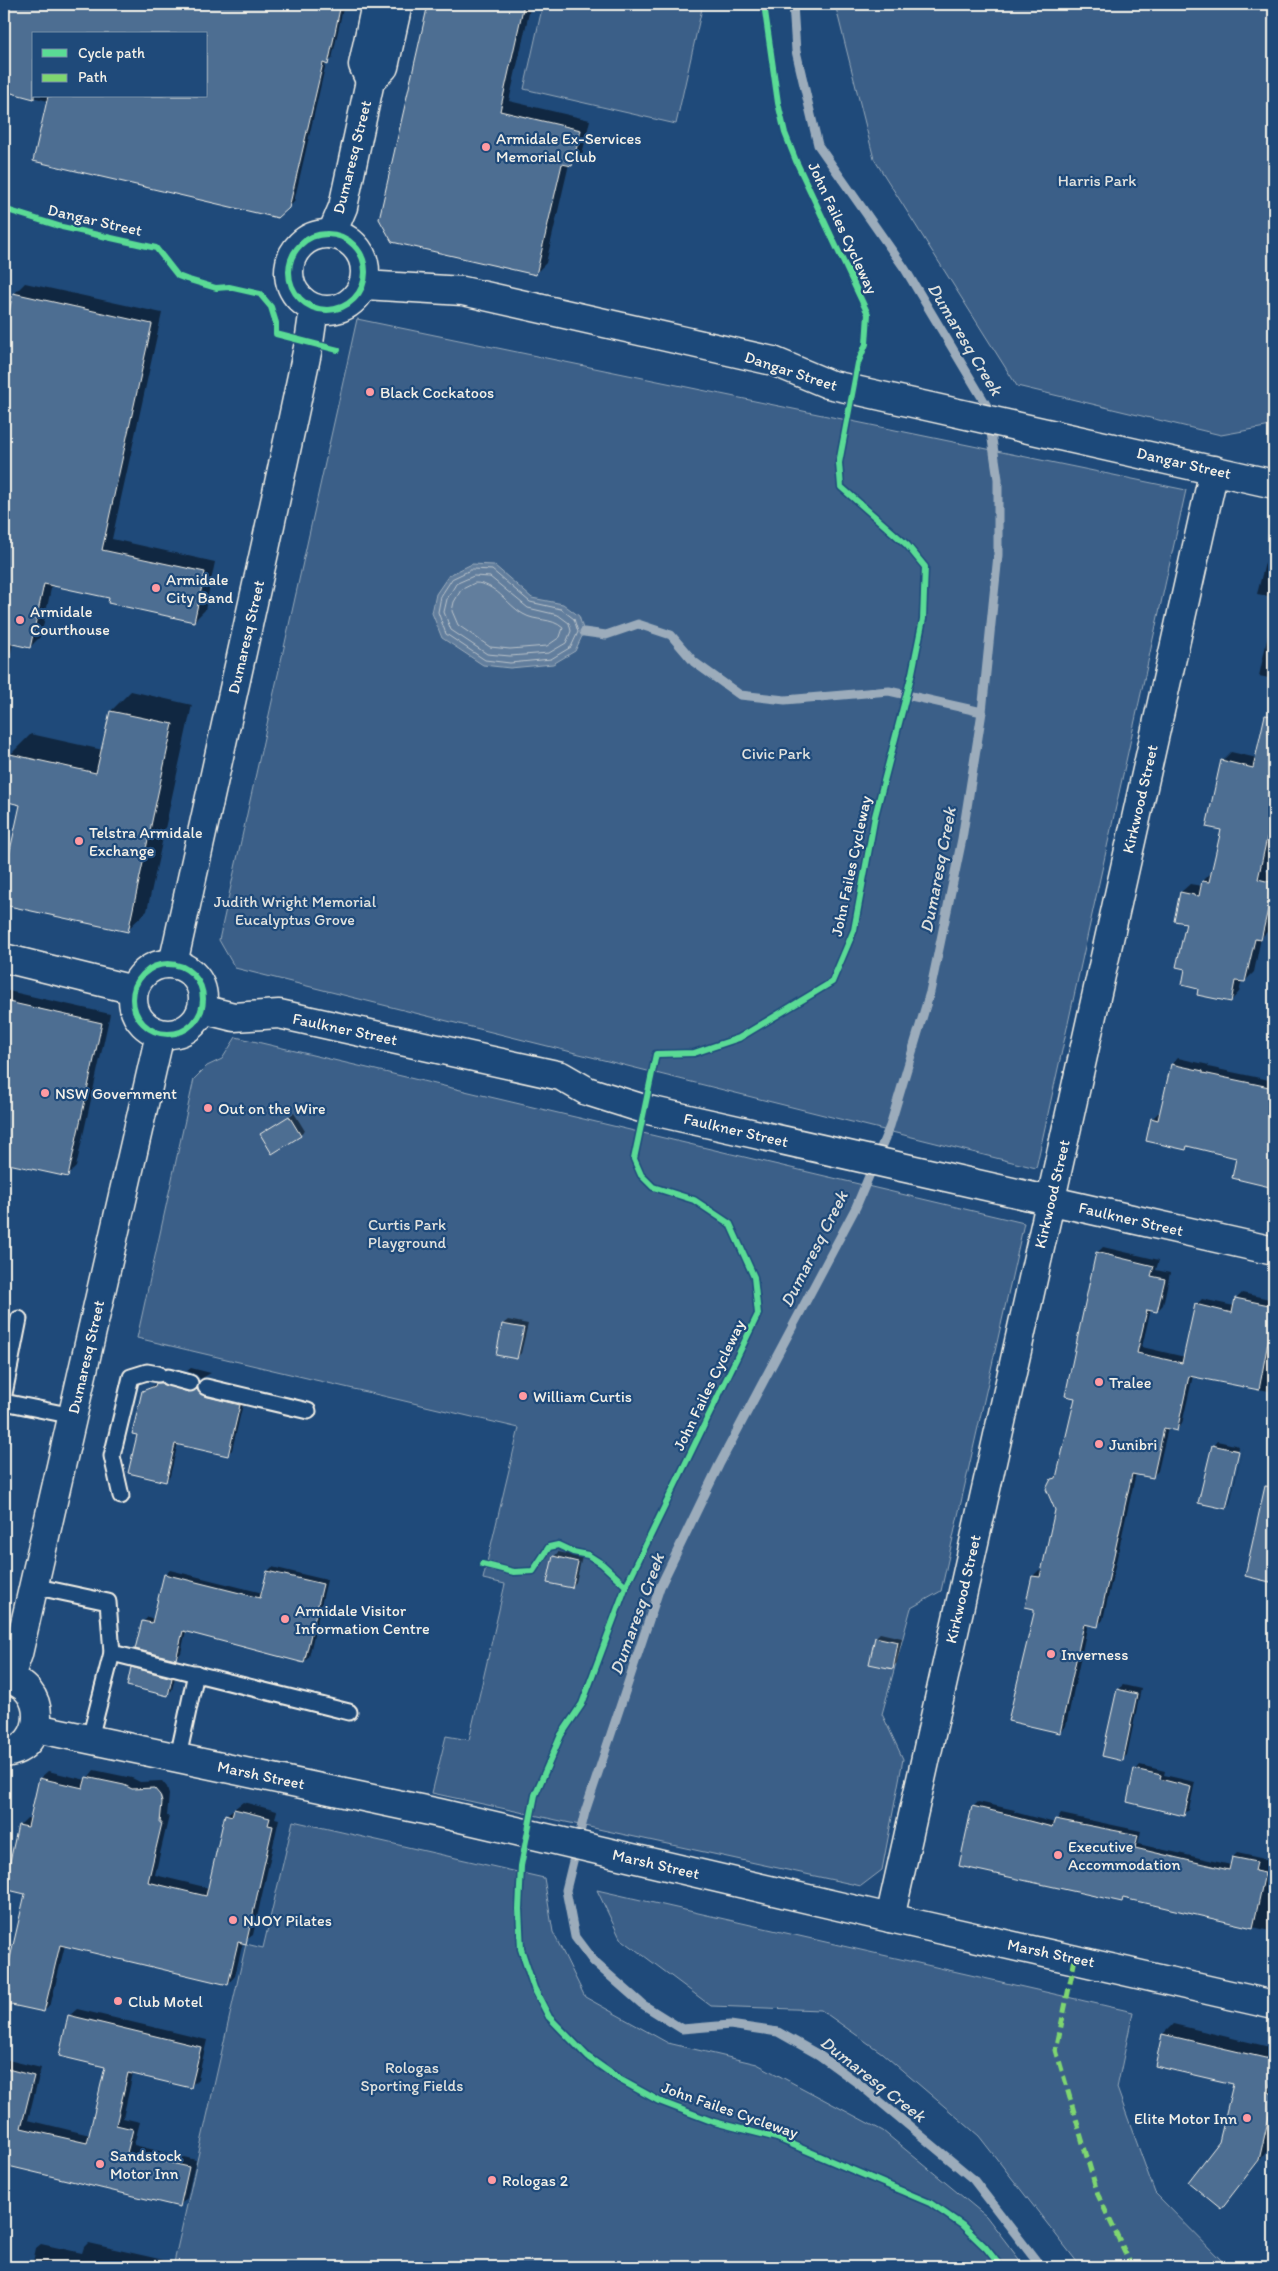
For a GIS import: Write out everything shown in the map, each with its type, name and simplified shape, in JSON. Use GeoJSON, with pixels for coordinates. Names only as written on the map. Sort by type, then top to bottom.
{"type":"FeatureCollection","features":[{"type":"Feature","properties":{"kind":"street","name":"Dumaresq Street"},"geometry":{"type":"LineString","coordinates":[[370,81],[363,65],[376,4]]}},
{"type":"Feature","properties":{"kind":"street","name":"Dumaresq Street"},"geometry":{"type":"LineString","coordinates":[[332,233],[343,206],[370,81],[384,67],[398,4]]}},
{"type":"Feature","properties":{"kind":"street"},"geometry":{"type":"LineString","coordinates":[[332,233],[349,240],[361,252],[367,267],[364,285],[356,298],[344,307],[329,310],[314,308],[301,301],[293,290],[289,276],[290,262],[296,249],[306,240],[318,234],[332,233]]}},
{"type":"Feature","properties":{"kind":"street","name":"Dangar Street"},"geometry":{"type":"LineString","coordinates":[[364,285],[463,291],[773,361],[818,382],[1014,424],[1274,484]]}},
{"type":"Feature","properties":{"kind":"street","name":"Dumaresq Street"},"geometry":{"type":"LineString","coordinates":[[173,964],[266,544],[309,343],[314,308]]}},
{"type":"Feature","properties":{"kind":"street","name":"Kirkwood Street"},"geometry":{"type":"LineString","coordinates":[[890,1918],[1214,470]]}},
{"type":"Feature","properties":{"kind":"street"},"geometry":{"type":"LineString","coordinates":[[4,958],[134,990]]}},
{"type":"Feature","properties":{"kind":"street"},"geometry":{"type":"LineString","coordinates":[[161,964],[173,964],[187,970],[198,980],[203,994],[202,1009],[196,1021],[186,1030],[174,1034],[160,1034],[146,1028],[137,1018],[132,1004],[134,990],[141,976],[150,968],[161,964]]}},
{"type":"Feature","properties":{"kind":"street","name":"Faulkner Street"},"geometry":{"type":"LineString","coordinates":[[202,1009],[234,1016],[279,1014],[561,1076],[587,1091],[644,1109],[1274,1251]]}},
{"type":"Feature","properties":{"kind":"street","name":"Dumaresq Street"},"geometry":{"type":"LineString","coordinates":[[6,1679],[18,1654],[160,1034]]}},
{"type":"Feature","properties":{"kind":"street"},"geometry":{"type":"LineString","coordinates":[[4,1753],[25,1745],[36,1728],[38,1716],[33,1698],[21,1684],[6,1679]]}},
{"type":"Feature","properties":{"kind":"street","name":"Marsh Street"},"geometry":{"type":"LineString","coordinates":[[36,1728],[439,1813],[890,1918],[1274,2004]]}},
{"type":"Feature","properties":{"kind":"lane"},"geometry":{"type":"LineString","coordinates":[[4,1394],[19,1319]]}},
{"type":"Feature","properties":{"kind":"lane"},"geometry":{"type":"LineString","coordinates":[[120,1496],[112,1456],[131,1377],[147,1372],[190,1382]]}},
{"type":"Feature","properties":{"kind":"lane"},"geometry":{"type":"LineString","coordinates":[[206,1387],[308,1411]]}},
{"type":"Feature","properties":{"kind":"lane"},"geometry":{"type":"LineString","coordinates":[[4,1402],[73,1416]]}},
{"type":"Feature","properties":{"kind":"lane"},"geometry":{"type":"LineString","coordinates":[[33,1586],[108,1602],[112,1654],[90,1738]]}},
{"type":"Feature","properties":{"kind":"lane"},"geometry":{"type":"LineString","coordinates":[[112,1654],[196,1673],[348,1712]]}},
{"type":"Feature","properties":{"kind":"lane"},"geometry":{"type":"LineString","coordinates":[[178,1757],[196,1673]]}},
{"type":"Feature","properties":{"kind":"green space"},"geometry":{"type":"Polygon","coordinates":[[[543,4],[703,4],[676,124],[524,89],[543,4]]]}},
{"type":"Feature","properties":{"kind":"green space","name":"Harris Park"},"geometry":{"type":"Polygon","coordinates":[[[835,4],[1274,4],[1274,413],[1271,426],[1221,435],[1017,386],[874,159],[835,4]]]}},
{"type":"Feature","properties":{"kind":"green space","name":"Civic Park"},"geometry":{"type":"Polygon","coordinates":[[[357,319],[1186,490],[1036,1168],[235,968],[219,940],[357,319]]]}},
{"type":"Feature","properties":{"kind":"green space","name":"Curtis Park Playground"},"geometry":{"type":"Polygon","coordinates":[[[236,1037],[1024,1223],[941,1591],[911,1608],[882,1714],[903,1759],[882,1870],[861,1886],[432,1793],[446,1736],[469,1740],[505,1584],[483,1579],[519,1428],[137,1338],[194,1079],[207,1066],[222,1059],[236,1037]]]}},
{"type":"Feature","properties":{"kind":"green space","name":"Rologas Sporting Fields"},"geometry":{"type":"Polygon","coordinates":[[[293,1821],[544,1878],[553,1932],[585,1997],[668,2043],[757,2064],[883,2131],[986,2216],[1025,2267],[173,2267],[246,1944],[263,1948],[293,1821]]]}},
{"type":"Feature","properties":{"kind":"green space"},"geometry":{"type":"Polygon","coordinates":[[[597,1890],[1133,2012],[1117,2088],[1155,2193],[1228,2267],[1081,2267],[979,2136],[882,2053],[821,2010],[711,2006],[620,1938],[597,1890]]]}},
{"type":"Feature","properties":{"kind":"water"},"geometry":{"type":"Polygon","coordinates":[[[472,564],[494,565],[532,598],[563,604],[579,616],[584,632],[575,651],[553,664],[510,668],[483,665],[442,638],[432,613],[436,594],[449,575],[472,564]]]}},
{"type":"Feature","properties":{"kind":"building"},"geometry":{"type":"Polygon","coordinates":[[[4,4],[341,4],[328,65],[323,63],[289,208],[278,218],[33,161],[48,98],[208,98],[208,32],[32,32],[32,98],[34,99],[4,91],[4,4]]]}},
{"type":"Feature","properties":{"kind":"building","name":"Armidale Ex-Services Memorial Club"},"geometry":{"type":"Polygon","coordinates":[[[428,4],[524,4],[500,111],[581,130],[572,166],[562,164],[536,275],[392,242],[379,219],[428,4]]]}},
{"type":"Feature","properties":{"kind":"building"},"geometry":{"type":"Polygon","coordinates":[[[13,293],[152,324],[102,550],[205,572],[194,622],[108,603],[109,598],[44,584],[30,648],[4,642],[4,335],[13,293]]]}},
{"type":"Feature","properties":{"kind":"building","name":"Telstra Armidale Exchange"},"geometry":{"type":"Polygon","coordinates":[[[110,711],[173,724],[128,932],[4,905],[4,878],[20,805],[4,801],[4,781],[10,754],[96,773],[110,711]]]}},
{"type":"Feature","properties":{"kind":"building"},"geometry":{"type":"Polygon","coordinates":[[[1265,715],[1274,716],[1274,806],[1258,879],[1274,883],[1261,940],[1255,939],[1245,982],[1235,981],[1231,1002],[1197,995],[1198,989],[1182,985],[1185,969],[1176,967],[1186,923],[1174,921],[1180,892],[1199,896],[1202,881],[1209,882],[1221,830],[1206,827],[1221,760],[1253,768],[1265,715]]]}},
{"type":"Feature","properties":{"kind":"building","name":"NSW Government"},"geometry":{"type":"Polygon","coordinates":[[[4,1001],[102,1023],[68,1177],[4,1163],[4,1001]]]}},
{"type":"Feature","properties":{"kind":"building"},"geometry":{"type":"Polygon","coordinates":[[[1171,1064],[1203,1071],[1203,1073],[1274,1088],[1274,1188],[1232,1178],[1236,1158],[1187,1146],[1186,1150],[1146,1141],[1151,1118],[1158,1120],[1171,1064]]]}},
{"type":"Feature","properties":{"kind":"building"},"geometry":{"type":"Polygon","coordinates":[[[289,1116],[301,1136],[272,1154],[260,1134],[289,1116]]]}},
{"type":"Feature","properties":{"kind":"building"},"geometry":{"type":"Polygon","coordinates":[[[1096,1252],[1154,1266],[1151,1276],[1165,1279],[1157,1312],[1147,1310],[1137,1353],[1182,1363],[1195,1304],[1232,1313],[1235,1298],[1274,1306],[1274,1310],[1259,1390],[1189,1376],[1177,1431],[1164,1428],[1153,1478],[1132,1474],[1098,1627],[1084,1624],[1060,1733],[1008,1721],[1034,1613],[1034,1609],[1025,1607],[1032,1576],[1040,1577],[1055,1510],[1046,1489],[1051,1479],[1056,1478],[1075,1398],[1065,1396],[1096,1252]]]}},
{"type":"Feature","properties":{"kind":"building"},"geometry":{"type":"Polygon","coordinates":[[[502,1324],[524,1328],[517,1359],[496,1355],[502,1324]]]}},
{"type":"Feature","properties":{"kind":"building"},"geometry":{"type":"Polygon","coordinates":[[[156,1383],[188,1392],[197,1389],[204,1396],[240,1405],[228,1456],[175,1444],[166,1482],[128,1473],[137,1435],[132,1434],[142,1391],[155,1386],[156,1383]]]}},
{"type":"Feature","properties":{"kind":"building"},"geometry":{"type":"Polygon","coordinates":[[[1212,1445],[1239,1451],[1226,1509],[1198,1503],[1212,1445]]]}},
{"type":"Feature","properties":{"kind":"building"},"geometry":{"type":"Polygon","coordinates":[[[1265,1486],[1274,1487],[1274,1583],[1245,1576],[1265,1486]]]}},
{"type":"Feature","properties":{"kind":"building"},"geometry":{"type":"Polygon","coordinates":[[[553,1556],[578,1562],[572,1588],[547,1583],[553,1556]]]}},
{"type":"Feature","properties":{"kind":"building"},"geometry":{"type":"Polygon","coordinates":[[[267,1571],[323,1584],[304,1663],[183,1631],[176,1659],[135,1649],[142,1621],[152,1623],[164,1574],[260,1598],[267,1571]]]}},
{"type":"Feature","properties":{"kind":"building"},"geometry":{"type":"Polygon","coordinates":[[[875,1637],[898,1642],[893,1669],[869,1664],[875,1637]]]}},
{"type":"Feature","properties":{"kind":"building"},"geometry":{"type":"Polygon","coordinates":[[[131,1667],[172,1678],[168,1696],[127,1686],[131,1667]]]}},
{"type":"Feature","properties":{"kind":"building"},"geometry":{"type":"Polygon","coordinates":[[[1117,1689],[1137,1694],[1123,1761],[1102,1756],[1117,1689]]]}},
{"type":"Feature","properties":{"kind":"building"},"geometry":{"type":"Polygon","coordinates":[[[1134,1769],[1161,1775],[1160,1779],[1191,1787],[1184,1816],[1127,1802],[1134,1769]]]}},
{"type":"Feature","properties":{"kind":"building"},"geometry":{"type":"Polygon","coordinates":[[[86,1777],[124,1785],[132,1789],[154,1788],[160,1795],[162,1802],[160,1823],[162,1823],[148,1882],[206,1896],[225,1814],[232,1816],[234,1809],[270,1818],[268,1825],[273,1826],[246,1944],[238,1942],[228,1985],[60,1945],[44,2012],[7,2004],[10,1989],[4,1987],[4,1984],[25,1894],[4,1889],[18,1825],[28,1827],[39,1778],[83,1788],[86,1777]]]}},
{"type":"Feature","properties":{"kind":"building"},"geometry":{"type":"Polygon","coordinates":[[[972,1806],[1052,1827],[1055,1819],[1138,1835],[1135,1848],[1229,1870],[1232,1857],[1257,1862],[1255,1871],[1265,1873],[1253,1928],[1123,1898],[1122,1902],[959,1866],[972,1806]]]}},
{"type":"Feature","properties":{"kind":"building"},"geometry":{"type":"Polygon","coordinates":[[[68,2015],[201,2047],[191,2088],[128,2073],[116,2125],[133,2129],[127,2153],[189,2167],[180,2207],[4,2165],[4,2068],[34,2076],[21,2128],[87,2143],[105,2067],[59,2056],[68,2015]]]}},
{"type":"Feature","properties":{"kind":"building","name":"Elite Motor Inn"},"geometry":{"type":"Polygon","coordinates":[[[1162,2034],[1274,2060],[1269,2092],[1274,2095],[1259,2160],[1221,2209],[1188,2182],[1219,2142],[1233,2084],[1155,2066],[1162,2034]]]}},
{"type":"Feature","properties":{"kind":"waterway","name":"Dumaresq Creek"},"geometry":{"type":"LineString","coordinates":[[793,4],[796,51],[818,145],[905,269],[987,406],[998,479],[998,555],[982,712],[962,839],[930,992],[890,1126],[856,1207],[719,1465],[660,1587],[585,1812],[566,1890],[575,1937],[593,1961],[642,2004],[682,2029],[730,2025],[778,2032],[819,2055],[859,2084],[973,2179],[1041,2267]]}},
{"type":"Feature","properties":{"kind":"waterway"},"geometry":{"type":"LineString","coordinates":[[584,632],[606,635],[638,624],[671,635],[694,662],[740,695],[785,700],[889,691],[982,712]]}},
{"type":"Feature","properties":{"kind":"marked path"},"geometry":{"type":"LineString","coordinates":[[1075,1959],[1056,2050],[1098,2195],[1132,2267]]}},
{"type":"Feature","properties":{"kind":"cycle path","name":"John Failes Cycleway"},"geometry":{"type":"LineString","coordinates":[[764,4],[778,103],[785,133],[796,161],[868,314],[866,344],[858,363],[839,463],[841,487],[907,545],[925,567],[923,619],[912,673],[875,816],[854,930],[832,982],[739,1038],[694,1053],[656,1054],[634,1159],[641,1175],[653,1187],[694,1200],[730,1224],[754,1277],[758,1314],[626,1586],[582,1704],[561,1735],[535,1795],[521,1866],[519,1909],[521,1949],[534,1988],[549,2017],[588,2057],[619,2079],[659,2101],[714,2122],[777,2138],[930,2203],[962,2225],[986,2248],[1001,2267]]}},
{"type":"Feature","properties":{"kind":"cycle path"},"geometry":{"type":"LineString","coordinates":[[4,209],[62,227],[156,248],[178,276],[216,288],[229,287],[260,294],[271,307],[276,323],[276,334],[338,350]]}},
{"type":"Feature","properties":{"kind":"cycle path"},"geometry":{"type":"LineString","coordinates":[[320,234],[334,234],[348,240],[359,251],[365,265],[365,272],[362,287],[354,299],[334,310],[320,310],[306,304],[295,293],[289,279],[289,265],[295,251],[306,240],[320,234]]}},
{"type":"Feature","properties":{"kind":"cycle path"},"geometry":{"type":"LineString","coordinates":[[161,964],[175,964],[188,970],[197,979],[203,992],[203,999],[201,1012],[193,1024],[175,1034],[161,1034],[148,1028],[139,1019],[133,1006],[133,992],[139,979],[148,970],[161,964]]}},
{"type":"Feature","properties":{"kind":"cycle path"},"geometry":{"type":"LineString","coordinates":[[482,1564],[514,1572],[533,1571],[549,1547],[558,1545],[573,1552],[588,1555],[602,1564],[626,1586]]}},
{"type":"Feature","properties":{"kind":"place","name":"Armidale Ex-Services Memorial Club"},"geometry":{"type":"Point","coordinates":[486,147]}},
{"type":"Feature","properties":{"kind":"place","name":"Black Cockatoos"},"geometry":{"type":"Point","coordinates":[370,392]}},
{"type":"Feature","properties":{"kind":"place","name":"Armidale City Band"},"geometry":{"type":"Point","coordinates":[156,588]}},
{"type":"Feature","properties":{"kind":"place","name":"Armidale Courthouse"},"geometry":{"type":"Point","coordinates":[20,620]}},
{"type":"Feature","properties":{"kind":"place","name":"Telstra Armidale Exchange"},"geometry":{"type":"Point","coordinates":[79,841]}},
{"type":"Feature","properties":{"kind":"place","name":"NSW Government"},"geometry":{"type":"Point","coordinates":[45,1093]}},
{"type":"Feature","properties":{"kind":"place","name":"Out on the Wire"},"geometry":{"type":"Point","coordinates":[208,1108]}},
{"type":"Feature","properties":{"kind":"place","name":"Tralee"},"geometry":{"type":"Point","coordinates":[1099,1382]}},
{"type":"Feature","properties":{"kind":"place","name":"William Curtis"},"geometry":{"type":"Point","coordinates":[523,1396]}},
{"type":"Feature","properties":{"kind":"place","name":"Junibri"},"geometry":{"type":"Point","coordinates":[1099,1444]}},
{"type":"Feature","properties":{"kind":"place","name":"Armidale Visitor Information Centre"},"geometry":{"type":"Point","coordinates":[285,1619]}},
{"type":"Feature","properties":{"kind":"place","name":"Inverness"},"geometry":{"type":"Point","coordinates":[1051,1654]}},
{"type":"Feature","properties":{"kind":"place","name":"Executive Accommodation"},"geometry":{"type":"Point","coordinates":[1058,1855]}},
{"type":"Feature","properties":{"kind":"place","name":"NJOY Pilates"},"geometry":{"type":"Point","coordinates":[233,1920]}},
{"type":"Feature","properties":{"kind":"place","name":"Club Motel"},"geometry":{"type":"Point","coordinates":[118,2001]}},
{"type":"Feature","properties":{"kind":"place","name":"Elite Motor Inn"},"geometry":{"type":"Point","coordinates":[1247,2118]}},
{"type":"Feature","properties":{"kind":"place","name":"Sandstock Motor Inn"},"geometry":{"type":"Point","coordinates":[100,2164]}},
{"type":"Feature","properties":{"kind":"place","name":"Rologas 2"},"geometry":{"type":"Point","coordinates":[492,2180]}},
{"type":"Feature","properties":{"kind":"park label","name":"Judith Wright Memorial Eucalyptus Grove"},"geometry":{"type":"Point","coordinates":[295,910]}}]}
